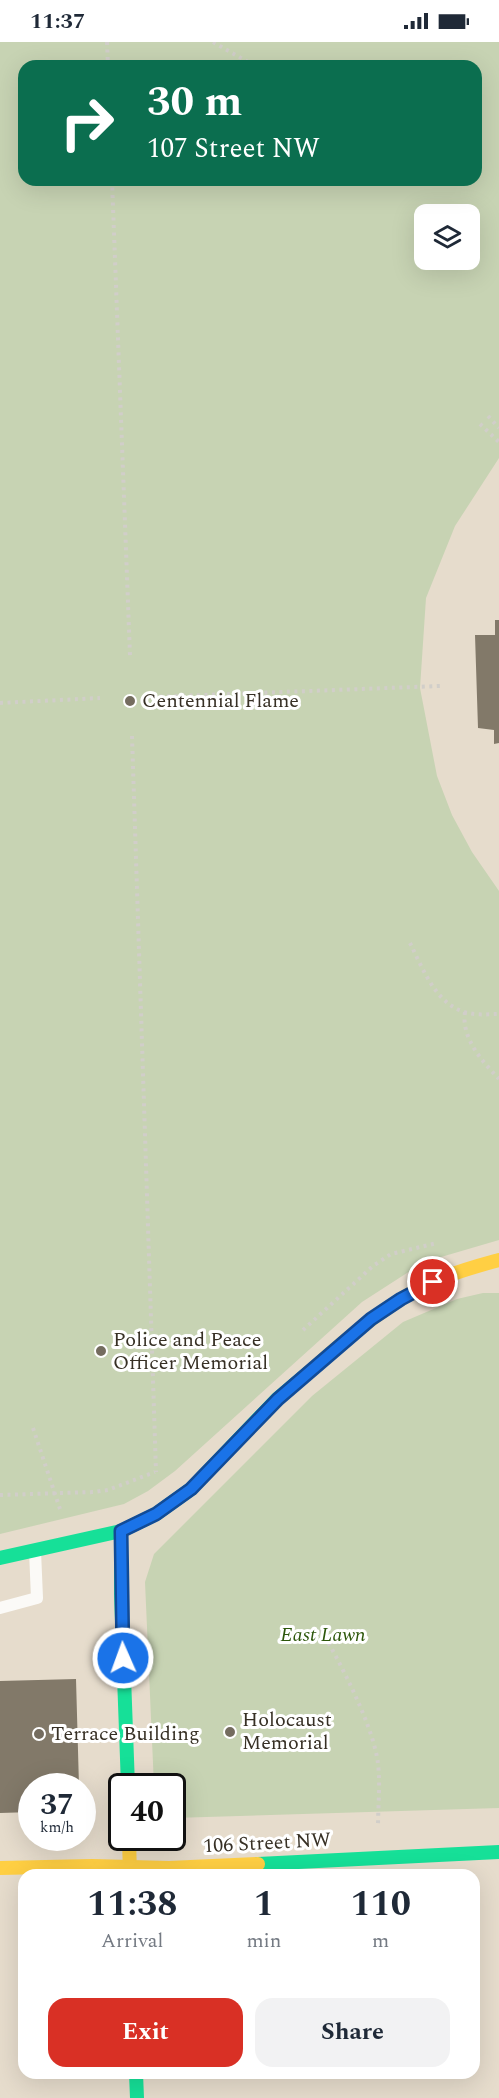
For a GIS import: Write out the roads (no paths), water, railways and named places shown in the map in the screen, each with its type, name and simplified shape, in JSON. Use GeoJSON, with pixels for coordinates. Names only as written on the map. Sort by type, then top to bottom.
{"type":"FeatureCollection","features":[{"type":"Feature","properties":{"kind":"street"},"geometry":{"type":"LineString","coordinates":[[0,1558],[121,1531],[156,1514],[191,1489],[278,1399],[371,1319],[401,1299],[433,1282],[499,1260]]}},
{"type":"Feature","properties":{"kind":"street"},"geometry":{"type":"LineString","coordinates":[[121,1531],[128,1773]]}},
{"type":"Feature","properties":{"kind":"street"},"geometry":{"type":"LineString","coordinates":[[129,1851],[130,1869]]}},
{"type":"Feature","properties":{"kind":"street","name":"106 Street NW"},"geometry":{"type":"LineString","coordinates":[[156,1869],[499,1852]]}},
{"type":"Feature","properties":{"kind":"street","name":"106 Street NW"},"geometry":{"type":"LineString","coordinates":[[0,1868],[43,1869]]}},
{"type":"Feature","properties":{"kind":"street"},"geometry":{"type":"LineString","coordinates":[[136,2079],[136,2098]]}},
{"type":"Feature","properties":{"kind":"lane"},"geometry":{"type":"LineString","coordinates":[[0,1608],[37,1598],[35,1550]]}},
{"type":"Feature","properties":{"kind":"place","name":"Centennial Flame"},"geometry":{"type":"Point","coordinates":[130,701]}},
{"type":"Feature","properties":{"kind":"place","name":"Police and Peace Officer Memorial"},"geometry":{"type":"Point","coordinates":[101,1351]}},
{"type":"Feature","properties":{"kind":"place","name":"Holocaust Memorial"},"geometry":{"type":"Point","coordinates":[230,1732]}},
{"type":"Feature","properties":{"kind":"place","name":"Terrace Building"},"geometry":{"type":"Point","coordinates":[39,1734]}},
{"type":"Feature","properties":{"kind":"park label","name":"East Lawn"},"geometry":{"type":"Point","coordinates":[323,1635]}}]}
